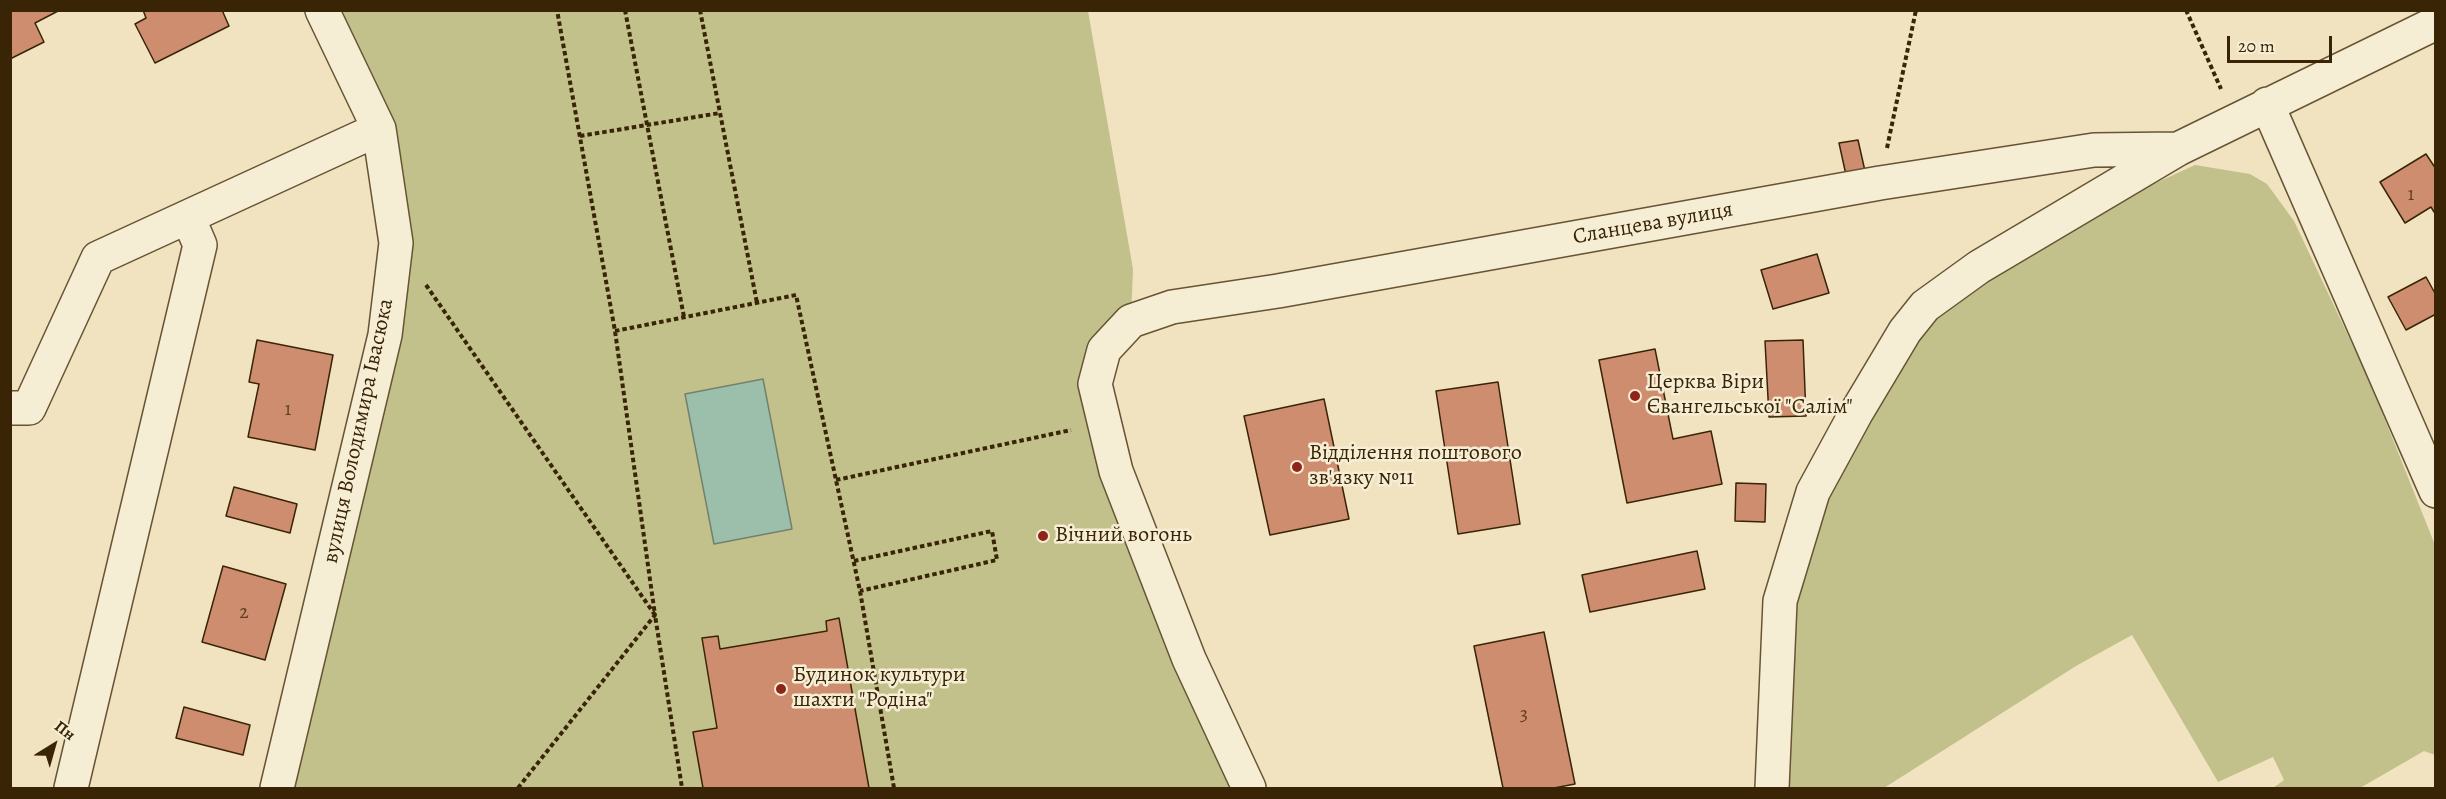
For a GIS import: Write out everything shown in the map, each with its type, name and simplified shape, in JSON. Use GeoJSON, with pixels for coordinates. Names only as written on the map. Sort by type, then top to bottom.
{"type":"FeatureCollection","features":[{"type":"Feature","properties":{"kind":"street","name":"вулиця Володимира Івасюка"},"geometry":{"type":"LineString","coordinates":[[277,789],[385,335],[396,243],[379,129],[322,10]]}},
{"type":"Feature","properties":{"kind":"street","name":"Сланцева вулиця"},"geometry":{"type":"LineString","coordinates":[[1772,789],[1780,601],[1813,492],[1856,413],[1905,331],[1925,306],[1979,267],[2178,149],[2436,23]]}},
{"type":"Feature","properties":{"kind":"street"},"geometry":{"type":"LineString","coordinates":[[2267,104],[2436,491]]}},
{"type":"Feature","properties":{"kind":"street"},"geometry":{"type":"LineString","coordinates":[[10,408],[29,408],[98,258],[379,129]]}},
{"type":"Feature","properties":{"kind":"street","name":"Сланцева вулиця"},"geometry":{"type":"LineString","coordinates":[[1104,423],[1095,384],[1104,350],[1131,321],[1172,307],[1278,291],[1880,183],[2094,150],[2178,149]]}},
{"type":"Feature","properties":{"kind":"street"},"geometry":{"type":"LineString","coordinates":[[71,789],[200,246],[188,217]]}},
{"type":"Feature","properties":{"kind":"street"},"geometry":{"type":"LineString","coordinates":[[1104,423],[1116,471],[1185,648],[1249,789]]}},
{"type":"Feature","properties":{"kind":"path"},"geometry":{"type":"LineString","coordinates":[[557,10],[615,331],[682,789]]}},
{"type":"Feature","properties":{"kind":"path"},"geometry":{"type":"LineString","coordinates":[[624,10],[684,317]]}},
{"type":"Feature","properties":{"kind":"path"},"geometry":{"type":"LineString","coordinates":[[700,10],[757,303]]}},
{"type":"Feature","properties":{"kind":"path"},"geometry":{"type":"LineString","coordinates":[[1880,183],[1916,10]]}},
{"type":"Feature","properties":{"kind":"path"},"geometry":{"type":"LineString","coordinates":[[2186,10],[2235,120]]}},
{"type":"Feature","properties":{"kind":"path"},"geometry":{"type":"LineString","coordinates":[[580,136],[720,113]]}},
{"type":"Feature","properties":{"kind":"path"},"geometry":{"type":"LineString","coordinates":[[396,243],[655,615]]}},
{"type":"Feature","properties":{"kind":"path"},"geometry":{"type":"LineString","coordinates":[[615,331],[796,295],[860,591],[894,789]]}},
{"type":"Feature","properties":{"kind":"path"},"geometry":{"type":"LineString","coordinates":[[836,480],[1104,423]]}},
{"type":"Feature","properties":{"kind":"path"},"geometry":{"type":"LineString","coordinates":[[854,561],[992,531],[997,561],[860,591]]}},
{"type":"Feature","properties":{"kind":"path"},"geometry":{"type":"LineString","coordinates":[[518,789],[655,615]]}},
{"type":"Feature","properties":{"kind":"shaded area"},"geometry":{"type":"Polygon","coordinates":[[[322,11],[1088,11],[1133,269],[1131,321],[1095,384],[1249,788],[277,788],[396,243],[322,11]]]}},
{"type":"Feature","properties":{"kind":"shaded area"},"geometry":{"type":"Polygon","coordinates":[[[2195,165],[2250,174],[2267,184],[2294,221],[2370,382],[2435,545],[2435,755],[2424,751],[2360,788],[2273,788],[2284,780],[2273,757],[2218,782],[2132,635],[2076,666],[1884,788],[1788,788],[1797,604],[1827,496],[1913,338],[1940,308],[2095,211],[2195,165]]]}},
{"type":"Feature","properties":{"kind":"shaded area"},"geometry":{"type":"Polygon","coordinates":[[[763,379],[792,529],[714,544],[685,394],[763,379]]]}},
{"type":"Feature","properties":{"kind":"building"},"geometry":{"type":"Polygon","coordinates":[[[10,10],[60,10],[35,23],[44,42],[10,59],[10,10]]]}},
{"type":"Feature","properties":{"kind":"building"},"geometry":{"type":"Polygon","coordinates":[[[143,10],[222,10],[229,26],[155,63],[135,24],[146,18],[143,10]]]}},
{"type":"Feature","properties":{"kind":"building"},"geometry":{"type":"Polygon","coordinates":[[[1858,140],[1865,171],[1846,175],[1839,143],[1858,140]]]}},
{"type":"Feature","properties":{"kind":"building"},"geometry":{"type":"Polygon","coordinates":[[[2426,154],[2436,169],[2436,215],[2431,207],[2405,223],[2380,182],[2426,154]]]}},
{"type":"Feature","properties":{"kind":"building"},"geometry":{"type":"Polygon","coordinates":[[[1817,254],[1829,293],[1773,309],[1761,270],[1817,254]]]}},
{"type":"Feature","properties":{"kind":"building"},"geometry":{"type":"Polygon","coordinates":[[[2426,277],[2436,295],[2436,314],[2406,330],[2388,297],[2426,277]]]}},
{"type":"Feature","properties":{"kind":"building"},"geometry":{"type":"Polygon","coordinates":[[[257,340],[333,355],[315,450],[248,437],[259,384],[249,382],[257,340]]]}},
{"type":"Feature","properties":{"kind":"building"},"geometry":{"type":"Polygon","coordinates":[[[1803,340],[1806,416],[1769,417],[1765,341],[1803,340]]]}},
{"type":"Feature","properties":{"kind":"building","name":"Церква Віри Євангельської \"Салім\""},"geometry":{"type":"Polygon","coordinates":[[[1655,349],[1673,439],[1711,431],[1722,484],[1627,503],[1599,360],[1655,349]]]}},
{"type":"Feature","properties":{"kind":"building"},"geometry":{"type":"Polygon","coordinates":[[[1498,382],[1520,524],[1458,534],[1436,391],[1498,382]]]}},
{"type":"Feature","properties":{"kind":"building","name":"Відділення поштового зв'язку №11"},"geometry":{"type":"Polygon","coordinates":[[[1324,399],[1349,519],[1270,535],[1244,416],[1324,399]]]}},
{"type":"Feature","properties":{"kind":"building"},"geometry":{"type":"Polygon","coordinates":[[[1736,483],[1766,484],[1765,522],[1735,521],[1736,483]]]}},
{"type":"Feature","properties":{"kind":"building"},"geometry":{"type":"Polygon","coordinates":[[[234,487],[297,504],[290,533],[226,516],[234,487]]]}},
{"type":"Feature","properties":{"kind":"building"},"geometry":{"type":"Polygon","coordinates":[[[1697,551],[1705,589],[1590,612],[1582,575],[1697,551]]]}},
{"type":"Feature","properties":{"kind":"building"},"geometry":{"type":"Polygon","coordinates":[[[223,566],[286,584],[265,660],[202,642],[223,566]]]}},
{"type":"Feature","properties":{"kind":"building","name":"Будинок культури шахти \"Родіна\""},"geometry":{"type":"Polygon","coordinates":[[[839,618],[869,788],[703,788],[693,732],[717,728],[702,638],[718,636],[720,649],[827,631],[826,621],[839,618]]]}},
{"type":"Feature","properties":{"kind":"building"},"geometry":{"type":"Polygon","coordinates":[[[1544,632],[1575,784],[1554,788],[1503,788],[1474,646],[1544,632]]]}},
{"type":"Feature","properties":{"kind":"building"},"geometry":{"type":"Polygon","coordinates":[[[184,707],[250,725],[243,755],[176,738],[184,707]]]}},
{"type":"Feature","properties":{"kind":"place","name":"Церква Віри Євангельської \"Салім\""},"geometry":{"type":"Point","coordinates":[1635,396]}},
{"type":"Feature","properties":{"kind":"place","name":"Відділення поштового зв'язку №11"},"geometry":{"type":"Point","coordinates":[1297,467]}},
{"type":"Feature","properties":{"kind":"place","name":"Вічний вогонь"},"geometry":{"type":"Point","coordinates":[1043,536]}},
{"type":"Feature","properties":{"kind":"place","name":"Будинок культури шахти \"Родіна\""},"geometry":{"type":"Point","coordinates":[781,689]}}]}
